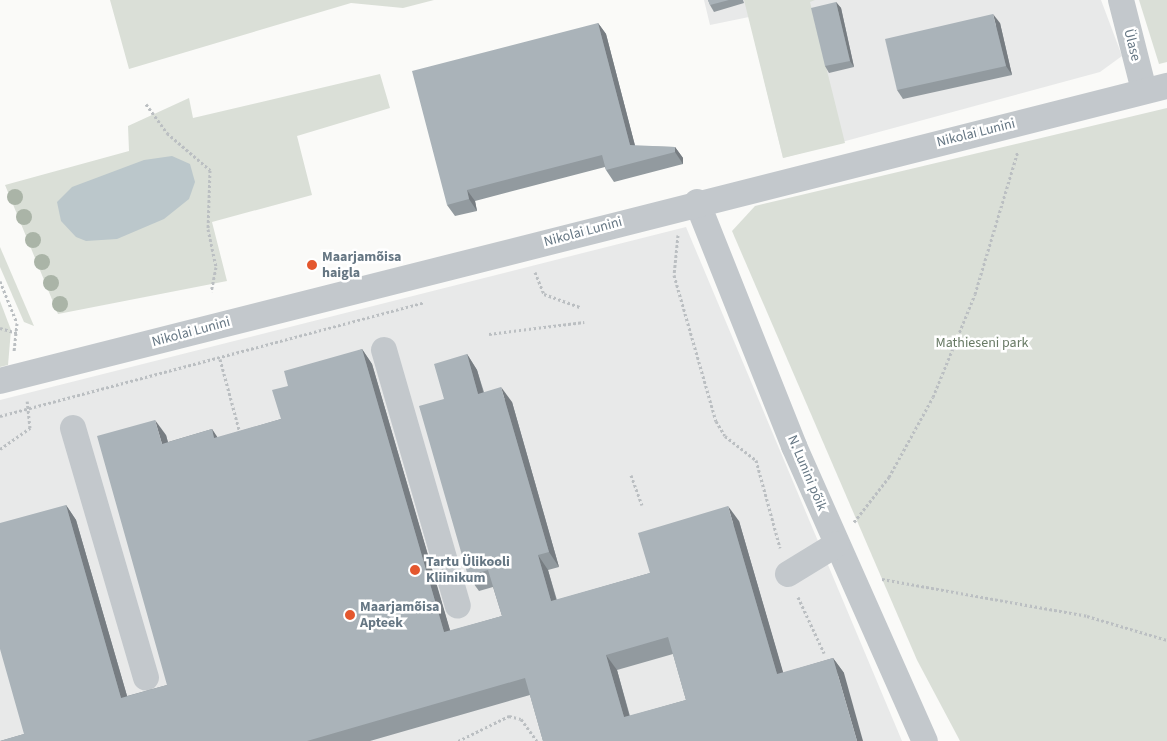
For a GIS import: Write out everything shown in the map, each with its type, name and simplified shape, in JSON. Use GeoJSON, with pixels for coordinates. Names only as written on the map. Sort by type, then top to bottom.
{"type":"FeatureCollection","features":[{"type":"Feature","properties":{"kind":"street","name":"Ülase"},"geometry":{"type":"LineString","coordinates":[[1121,0],[1156,88]]}},
{"type":"Feature","properties":{"kind":"street","name":"Nikolai Lunini"},"geometry":{"type":"LineString","coordinates":[[9,379],[697,202],[1156,88]]}},
{"type":"Feature","properties":{"kind":"street","name":"N. Lunini põik"},"geometry":{"type":"LineString","coordinates":[[697,202],[837,544],[925,741]]}},
{"type":"Feature","properties":{"kind":"street"},"geometry":{"type":"LineString","coordinates":[[384,350],[458,606]]}},
{"type":"Feature","properties":{"kind":"street"},"geometry":{"type":"LineString","coordinates":[[73,428],[146,678]]}},
{"type":"Feature","properties":{"kind":"street"},"geometry":{"type":"LineString","coordinates":[[788,574],[837,544]]}},
{"type":"Feature","properties":{"kind":"path"},"geometry":{"type":"LineString","coordinates":[[146,104],[167,133],[210,170],[208,229],[216,267],[210,292]]}},
{"type":"Feature","properties":{"kind":"path"},"geometry":{"type":"LineString","coordinates":[[837,544],[889,477],[933,398],[974,294],[1024,121]]}},
{"type":"Feature","properties":{"kind":"path"},"geometry":{"type":"LineString","coordinates":[[669,236],[707,226]]}},
{"type":"Feature","properties":{"kind":"path"},"geometry":{"type":"LineString","coordinates":[[678,234],[674,275],[716,421],[725,436],[756,460],[788,574],[824,653]]}},
{"type":"Feature","properties":{"kind":"path"},"geometry":{"type":"LineString","coordinates":[[525,274],[544,269]]}},
{"type":"Feature","properties":{"kind":"path"},"geometry":{"type":"LineString","coordinates":[[534,271],[544,294],[580,307]]}},
{"type":"Feature","properties":{"kind":"path"},"geometry":{"type":"LineString","coordinates":[[0,281],[18,333],[9,379],[30,409],[30,428],[0,449]]}},
{"type":"Feature","properties":{"kind":"path"},"geometry":{"type":"LineString","coordinates":[[0,416],[220,359],[434,300]]}},
{"type":"Feature","properties":{"kind":"path"},"geometry":{"type":"LineString","coordinates":[[489,334],[584,322]]}},
{"type":"Feature","properties":{"kind":"path"},"geometry":{"type":"LineString","coordinates":[[0,328],[18,333]]}},
{"type":"Feature","properties":{"kind":"path"},"geometry":{"type":"LineString","coordinates":[[220,359],[242,439]]}},
{"type":"Feature","properties":{"kind":"path"},"geometry":{"type":"LineString","coordinates":[[631,475],[642,506]]}},
{"type":"Feature","properties":{"kind":"path"},"geometry":{"type":"LineString","coordinates":[[849,572],[1087,616],[1167,640]]}},
{"type":"Feature","properties":{"kind":"path"},"geometry":{"type":"LineString","coordinates":[[458,741],[509,716],[521,719],[537,741]]}},
{"type":"Feature","properties":{"kind":"shaded area"},"geometry":{"type":"Polygon","coordinates":[[[704,0],[1101,0],[1122,56],[1100,72],[783,158],[749,17],[710,25],[704,0]]]}},
{"type":"Feature","properties":{"kind":"shaded area"},"geometry":{"type":"Polygon","coordinates":[[[172,156],[190,164],[195,182],[189,199],[164,219],[117,239],[86,241],[76,237],[61,221],[57,202],[72,187],[144,160],[172,156]]]}},
{"type":"Feature","properties":{"kind":"shaded area","name":"Tartu Ülikooli Kliinikum"},"geometry":{"type":"Polygon","coordinates":[[[686,227],[902,741],[0,741],[0,400],[686,227]]]}},
{"type":"Feature","properties":{"kind":"green space"},"geometry":{"type":"Polygon","coordinates":[[[110,0],[434,0],[403,8],[351,3],[129,69],[110,0]]]}},
{"type":"Feature","properties":{"kind":"green space"},"geometry":{"type":"Polygon","coordinates":[[[744,0],[815,0],[810,2],[845,143],[783,158],[744,0]]]}},
{"type":"Feature","properties":{"kind":"green space"},"geometry":{"type":"Polygon","coordinates":[[[1139,0],[1167,0],[1167,62],[1159,64],[1139,0]]]}},
{"type":"Feature","properties":{"kind":"green space"},"geometry":{"type":"Polygon","coordinates":[[[380,74],[390,108],[297,136],[312,195],[212,222],[227,281],[58,314],[5,185],[129,151],[128,126],[189,98],[193,118],[380,74]]]}},
{"type":"Feature","properties":{"kind":"green space","name":"Mathieseni park"},"geometry":{"type":"Polygon","coordinates":[[[1167,108],[1167,741],[960,741],[917,660],[732,231],[755,206],[1167,108]]]}},
{"type":"Feature","properties":{"kind":"green space"},"geometry":{"type":"Polygon","coordinates":[[[0,247],[34,326],[24,322],[0,267],[0,247]]]}},
{"type":"Feature","properties":{"kind":"green space"},"geometry":{"type":"Polygon","coordinates":[[[0,301],[11,330],[8,365],[0,367],[0,301]]]}},
{"type":"Feature","properties":{"kind":"building"},"geometry":{"type":"Polygon","coordinates":[[[708,0],[729,0],[710,5],[708,0]]]}},
{"type":"Feature","properties":{"kind":"building"},"geometry":{"type":"Polygon","coordinates":[[[836,2],[850,61],[825,66],[811,8],[836,2]]]}},
{"type":"Feature","properties":{"kind":"building"},"geometry":{"type":"Polygon","coordinates":[[[993,14],[1006,66],[897,90],[885,39],[993,14]]]}},
{"type":"Feature","properties":{"kind":"building"},"geometry":{"type":"Polygon","coordinates":[[[598,23],[630,145],[675,147],[675,152],[606,170],[602,155],[467,190],[469,199],[447,205],[412,71],[598,23]]]}},
{"type":"Feature","properties":{"kind":"building"},"geometry":{"type":"Polygon","coordinates":[[[362,349],[444,632],[502,616],[488,570],[468,576],[419,406],[444,399],[434,364],[467,354],[478,394],[501,387],[549,552],[538,555],[551,601],[650,573],[638,533],[728,506],[777,674],[833,658],[857,741],[543,741],[525,678],[307,741],[0,741],[24,734],[0,649],[0,523],[66,505],[121,698],[167,685],[97,436],[155,420],[162,444],[212,429],[214,438],[281,419],[272,390],[288,386],[284,371],[362,349]],[[668,637],[606,655],[624,717],[686,700],[668,637]]]}},
{"type":"Feature","properties":{"kind":"place","name":"Maarjamõisa haigla"},"geometry":{"type":"Point","coordinates":[312,265]}},
{"type":"Feature","properties":{"kind":"place","name":"Tartu Ülikooli Kliinikum"},"geometry":{"type":"Point","coordinates":[415,570]}},
{"type":"Feature","properties":{"kind":"place","name":"Maarjamõisa Apteek"},"geometry":{"type":"Point","coordinates":[350,615]}}]}
